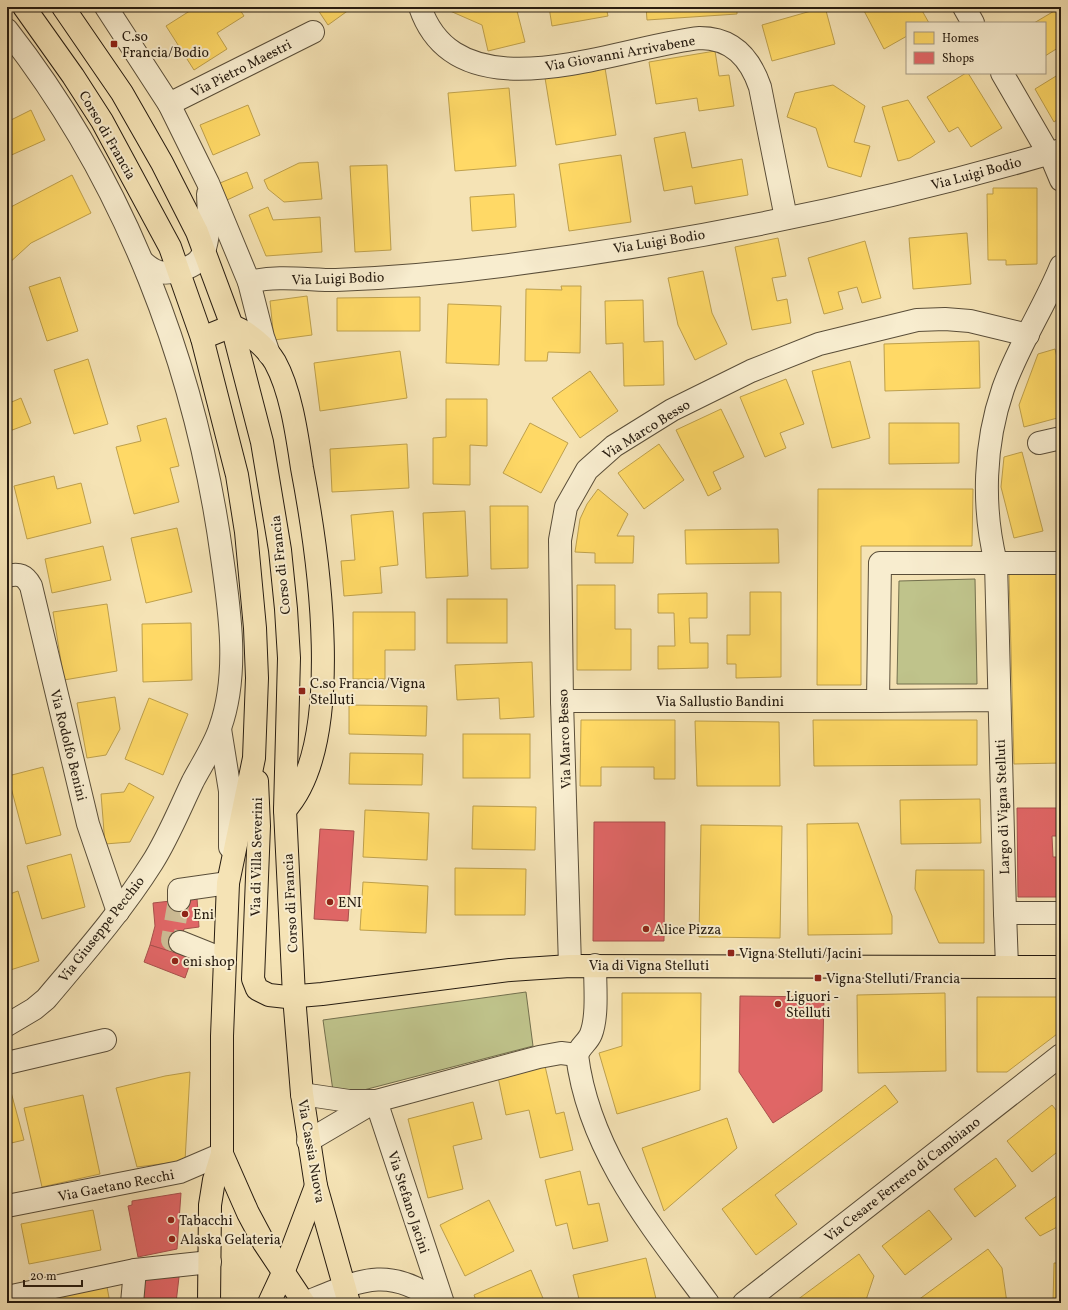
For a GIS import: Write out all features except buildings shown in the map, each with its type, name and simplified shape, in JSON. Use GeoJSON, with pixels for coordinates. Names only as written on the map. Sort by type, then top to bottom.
{"type":"FeatureCollection","features":[{"type":"Feature","properties":{"kind":"main road","name":"Corso di Francia"},"geometry":{"type":"LineString","coordinates":[[24,7],[73,76],[102,121],[153,214],[179,270],[202,338],[237,474],[250,560],[256,654],[254,758]]}},
{"type":"Feature","properties":{"kind":"main road","name":"Corso di Francia"},"geometry":{"type":"LineString","coordinates":[[63,7],[102,61],[134,113],[188,214],[205,251],[232,326],[262,442],[280,550],[289,658],[285,810],[294,996]]}},
{"type":"Feature","properties":{"kind":"main road","name":"Corso di Francia"},"geometry":{"type":"LineString","coordinates":[[232,326],[246,334],[269,354],[278,370],[285,389],[303,468],[317,568],[323,653],[322,688],[312,755],[300,790],[285,810]]}},
{"type":"Feature","properties":{"kind":"main road"},"geometry":{"type":"LineString","coordinates":[[202,338],[232,326]]}},
{"type":"Feature","properties":{"kind":"main road","name":"Via di Villa Severini"},"geometry":{"type":"LineString","coordinates":[[222,1154],[222,1036],[229,879],[254,758]]}},
{"type":"Feature","properties":{"kind":"main road","name":"Via di Villa Severini"},"geometry":{"type":"LineString","coordinates":[[254,758],[259,826],[253,979],[257,989],[263,993],[279,997],[294,996]]}},
{"type":"Feature","properties":{"kind":"main road","name":"Via di Vigna Stelluti"},"geometry":{"type":"LineString","coordinates":[[294,996],[482,973],[570,966],[1007,966]]}},
{"type":"Feature","properties":{"kind":"main road"},"geometry":{"type":"LineString","coordinates":[[1007,966],[1061,967]]}},
{"type":"Feature","properties":{"kind":"main road","name":"Via Cassia Nuova"},"geometry":{"type":"LineString","coordinates":[[294,996],[302,1094],[308,1141],[316,1186],[346,1295]]}},
{"type":"Feature","properties":{"kind":"main road"},"geometry":{"type":"LineString","coordinates":[[210,1303],[210,1205],[214,1180],[222,1154]]}},
{"type":"Feature","properties":{"kind":"main road"},"geometry":{"type":"LineString","coordinates":[[222,1154],[248,1213],[283,1273],[305,1303]]}},
{"type":"Feature","properties":{"kind":"main road"},"geometry":{"type":"LineString","coordinates":[[269,1303],[283,1273],[316,1186]]}},
{"type":"Feature","properties":{"kind":"street","name":"Corso di Francia"},"geometry":{"type":"LineString","coordinates":[[106,7],[170,104],[208,183],[249,282],[263,337],[269,354]]}},
{"type":"Feature","properties":{"kind":"street","name":"Via Giovanni Arrivabene"},"geometry":{"type":"LineString","coordinates":[[420,7],[429,27],[446,47],[469,60],[494,67],[522,69],[553,66],[700,38],[710,38],[734,47],[744,56],[752,67],[760,87],[786,218]]}},
{"type":"Feature","properties":{"kind":"street"},"geometry":{"type":"LineString","coordinates":[[964,7],[972,22]]}},
{"type":"Feature","properties":{"kind":"street","name":"Corso di Francia"},"geometry":{"type":"LineString","coordinates":[[7,30],[82,140],[98,169],[144,263],[186,379],[212,489],[227,593],[230,644],[230,685],[220,730]]}},
{"type":"Feature","properties":{"kind":"street","name":"Via Pietro Maestri"},"geometry":{"type":"LineString","coordinates":[[170,104],[313,32]]}},
{"type":"Feature","properties":{"kind":"street"},"geometry":{"type":"LineString","coordinates":[[1003,74],[1055,152],[1061,180]]}},
{"type":"Feature","properties":{"kind":"street","name":"Via Luigi Bodio"},"geometry":{"type":"LineString","coordinates":[[249,282],[263,280],[336,280],[392,277],[472,269],[646,244],[786,218],[900,193],[1055,152]]}},
{"type":"Feature","properties":{"kind":"street","name":"Corso di Francia"},"geometry":{"type":"LineString","coordinates":[[205,251],[209,213],[208,183]]}},
{"type":"Feature","properties":{"kind":"street"},"geometry":{"type":"LineString","coordinates":[[144,263],[151,269],[162,273],[179,270],[194,264],[205,251]]}},
{"type":"Feature","properties":{"kind":"street","name":"Largo di Vigna Stelluti"},"geometry":{"type":"LineString","coordinates":[[1007,966],[996,563],[991,542],[987,511],[992,431],[1003,389],[1061,266]]}},
{"type":"Feature","properties":{"kind":"street","name":"Corso di Francia"},"geometry":{"type":"LineString","coordinates":[[232,326],[236,320],[236,305],[249,282]]}},
{"type":"Feature","properties":{"kind":"street","name":"Via Marco Besso"},"geometry":{"type":"LineString","coordinates":[[570,966],[562,701],[560,552],[563,520],[572,494],[586,470],[614,446],[666,414],[721,385],[781,359],[845,337],[917,320],[934,319],[970,321],[1028,335]]}},
{"type":"Feature","properties":{"kind":"street"},"geometry":{"type":"LineString","coordinates":[[186,379],[202,338]]}},
{"type":"Feature","properties":{"kind":"street"},"geometry":{"type":"LineString","coordinates":[[1039,443],[1061,438]]}},
{"type":"Feature","properties":{"kind":"street"},"geometry":{"type":"LineString","coordinates":[[878,701],[880,563],[1061,562]]}},
{"type":"Feature","properties":{"kind":"street","name":"Via Rodolfo Benini"},"geometry":{"type":"LineString","coordinates":[[16,576],[31,586],[88,824],[118,912]]}},
{"type":"Feature","properties":{"kind":"street","name":"Via Sallustio Bandini"},"geometry":{"type":"LineString","coordinates":[[562,701],[999,700]]}},
{"type":"Feature","properties":{"kind":"street","name":"Via di Villa Severini"},"geometry":{"type":"LineString","coordinates":[[220,730],[230,791],[229,879]]}},
{"type":"Feature","properties":{"kind":"street","name":"Via Giuseppe Pecchio"},"geometry":{"type":"LineString","coordinates":[[7,1025],[34,1009],[46,999],[118,912],[153,861],[220,730]]}},
{"type":"Feature","properties":{"kind":"street"},"geometry":{"type":"LineString","coordinates":[[179,900],[179,890],[229,879]]}},
{"type":"Feature","properties":{"kind":"street"},"geometry":{"type":"LineString","coordinates":[[1005,913],[1061,913]]}},
{"type":"Feature","properties":{"kind":"street"},"geometry":{"type":"LineString","coordinates":[[180,942],[225,960]]}},
{"type":"Feature","properties":{"kind":"street"},"geometry":{"type":"LineString","coordinates":[[595,965],[593,1026],[589,1038],[582,1045],[577,1055],[581,1078],[592,1114],[620,1180],[640,1212],[708,1303]]}},
{"type":"Feature","properties":{"kind":"street"},"geometry":{"type":"LineString","coordinates":[[7,1063],[104,1040]]}},
{"type":"Feature","properties":{"kind":"street"},"geometry":{"type":"LineString","coordinates":[[302,1094],[349,1101],[376,1101],[540,1057],[561,1053],[577,1055]]}},
{"type":"Feature","properties":{"kind":"street","name":"Via Cesare Ferrero di Cambiano"},"geometry":{"type":"LineString","coordinates":[[744,1303],[1061,1055]]}},
{"type":"Feature","properties":{"kind":"street"},"geometry":{"type":"LineString","coordinates":[[308,1141],[376,1101]]}},
{"type":"Feature","properties":{"kind":"street","name":"Via Stefano Jacini"},"geometry":{"type":"LineString","coordinates":[[376,1101],[442,1303]]}},
{"type":"Feature","properties":{"kind":"street","name":"Via Gaetano Recchi"},"geometry":{"type":"LineString","coordinates":[[7,1206],[180,1172],[222,1154]]}},
{"type":"Feature","properties":{"kind":"street"},"geometry":{"type":"LineString","coordinates":[[7,1297],[135,1270],[210,1262]]}},
{"type":"Feature","properties":{"kind":"street"},"geometry":{"type":"LineString","coordinates":[[132,1303],[135,1270]]}},
{"type":"Feature","properties":{"kind":"street","name":"Via Stefano Jacini"},"geometry":{"type":"LineString","coordinates":[[305,1303],[346,1295],[371,1279],[400,1280],[418,1287],[442,1303]]}},
{"type":"Feature","properties":{"kind":"green space"},"geometry":{"type":"Polygon","coordinates":[[[975,579],[977,684],[897,684],[899,581],[975,579]]]}},
{"type":"Feature","properties":{"kind":"green space"},"geometry":{"type":"Polygon","coordinates":[[[526,992],[533,1046],[356,1092],[333,1091],[323,1020],[526,992]]]}},
{"type":"Feature","properties":{"kind":"tunnel"},"geometry":{"type":"LineString","coordinates":[[179,900],[172,940],[180,942]]}},
{"type":"Feature","properties":{"kind":"place","name":"C.so Francia/Bodio"},"geometry":{"type":"Point","coordinates":[114,44]}},
{"type":"Feature","properties":{"kind":"place","name":"C.so Francia/Vigna Stelluti"},"geometry":{"type":"Point","coordinates":[302,691]}},
{"type":"Feature","properties":{"kind":"place","name":"ENI"},"geometry":{"type":"Point","coordinates":[330,902]}},
{"type":"Feature","properties":{"kind":"place","name":"Eni"},"geometry":{"type":"Point","coordinates":[185,914]}},
{"type":"Feature","properties":{"kind":"place","name":"Alice Pizza"},"geometry":{"type":"Point","coordinates":[646,929]}},
{"type":"Feature","properties":{"kind":"place","name":"Vigna Stelluti/Jacini"},"geometry":{"type":"Point","coordinates":[731,953]}},
{"type":"Feature","properties":{"kind":"place","name":"eni shop"},"geometry":{"type":"Point","coordinates":[175,961]}},
{"type":"Feature","properties":{"kind":"place","name":"Vigna Stelluti/Francia"},"geometry":{"type":"Point","coordinates":[818,978]}},
{"type":"Feature","properties":{"kind":"place","name":"Liguori - Stelluti"},"geometry":{"type":"Point","coordinates":[778,1004]}},
{"type":"Feature","properties":{"kind":"place","name":"Tabacchi"},"geometry":{"type":"Point","coordinates":[171,1220]}},
{"type":"Feature","properties":{"kind":"place","name":"Alaska Gelateria"},"geometry":{"type":"Point","coordinates":[172,1239]}}]}
